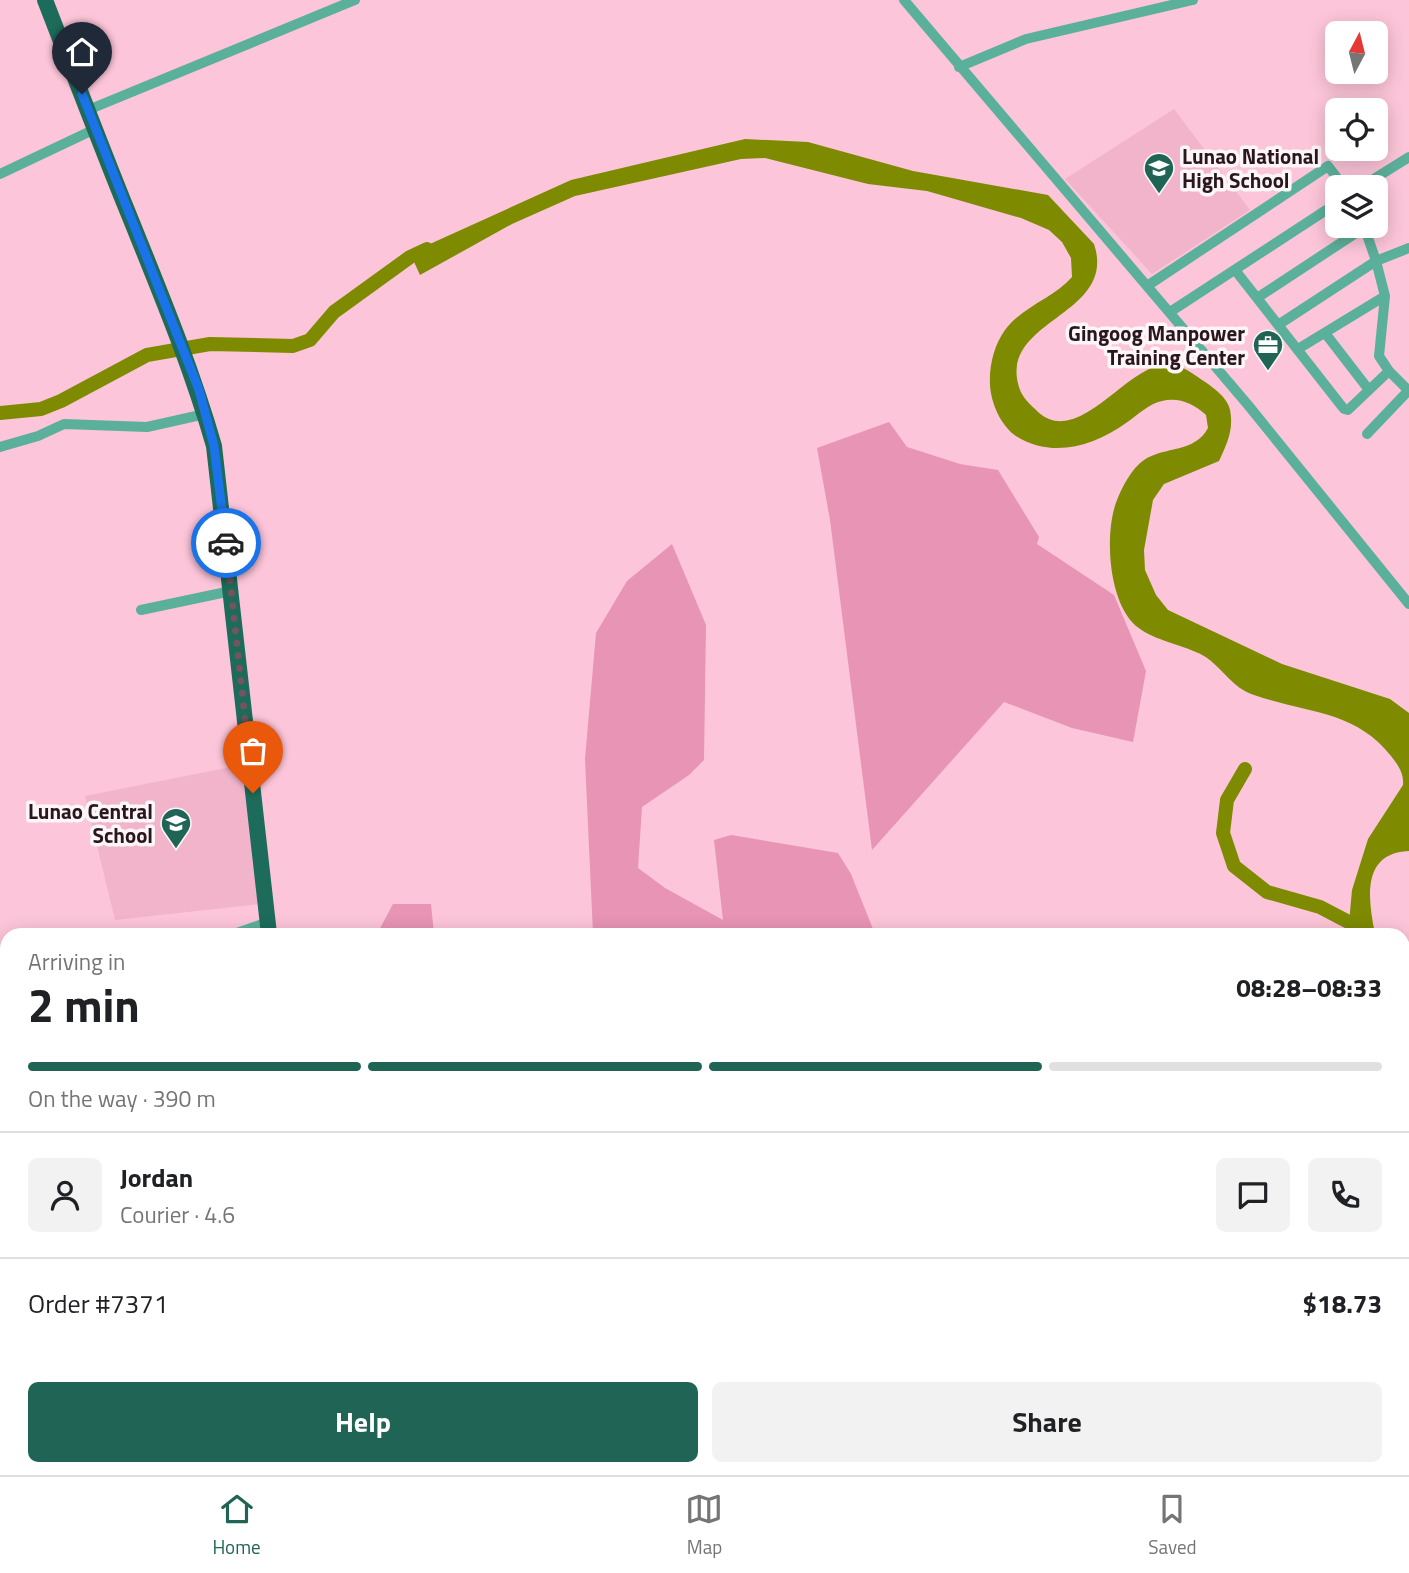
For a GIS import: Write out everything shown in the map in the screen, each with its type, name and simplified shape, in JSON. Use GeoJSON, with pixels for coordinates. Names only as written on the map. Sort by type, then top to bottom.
{"type":"FeatureCollection","features":[{"type":"Feature","properties":{"kind":"highway"},"geometry":{"type":"LineString","coordinates":[[45,0],[169,307],[205,414],[219,479],[268,928]]}},
{"type":"Feature","properties":{"kind":"street"},"geometry":{"type":"LineString","coordinates":[[88,110],[355,0]]}},
{"type":"Feature","properties":{"kind":"street"},"geometry":{"type":"LineString","coordinates":[[904,0],[1170,312],[1409,604]]}},
{"type":"Feature","properties":{"kind":"street"},"geometry":{"type":"LineString","coordinates":[[959,66],[1026,39],[1194,0]]}},
{"type":"Feature","properties":{"kind":"street"},"geometry":{"type":"LineString","coordinates":[[0,174],[95,129]]}},
{"type":"Feature","properties":{"kind":"street"},"geometry":{"type":"LineString","coordinates":[[1380,175],[1409,157]]}},
{"type":"Feature","properties":{"kind":"street"},"geometry":{"type":"LineString","coordinates":[[1147,286],[1328,166],[1335,175]]}},
{"type":"Feature","properties":{"kind":"street"},"geometry":{"type":"LineString","coordinates":[[1170,312],[1325,211]]}},
{"type":"Feature","properties":{"kind":"street"},"geometry":{"type":"LineString","coordinates":[[1257,298],[1347,238]]}},
{"type":"Feature","properties":{"kind":"street"},"geometry":{"type":"LineString","coordinates":[[1367,434],[1409,391],[1379,359],[1385,296],[1368,238]]}},
{"type":"Feature","properties":{"kind":"street"},"geometry":{"type":"LineString","coordinates":[[1278,325],[1376,261],[1409,248]]}},
{"type":"Feature","properties":{"kind":"street"},"geometry":{"type":"LineString","coordinates":[[1235,270],[1344,409],[1348,410],[1389,371]]}},
{"type":"Feature","properties":{"kind":"street"},"geometry":{"type":"LineString","coordinates":[[1298,349],[1385,296]]}},
{"type":"Feature","properties":{"kind":"street"},"geometry":{"type":"LineString","coordinates":[[1325,333],[1369,390]]}},
{"type":"Feature","properties":{"kind":"street"},"geometry":{"type":"LineString","coordinates":[[0,447],[38,436],[64,424],[147,427],[205,414]]}},
{"type":"Feature","properties":{"kind":"street"},"geometry":{"type":"LineString","coordinates":[[141,610],[231,590]]}},
{"type":"Feature","properties":{"kind":"shaded area","name":"Lunao National High School"},"geometry":{"type":"Polygon","coordinates":[[[1174,109],[1250,210],[1152,274],[1065,179],[1174,109]]]}},
{"type":"Feature","properties":{"kind":"shaded area"},"geometry":{"type":"Polygon","coordinates":[[[745,139],[808,142],[913,171],[1048,195],[1094,244],[1097,268],[1089,287],[1075,303],[1025,346],[1017,364],[1019,387],[1027,401],[1038,412],[1054,421],[1070,420],[1103,402],[1137,376],[1153,367],[1169,364],[1191,372],[1211,386],[1229,406],[1229,436],[1219,461],[1164,484],[1153,500],[1144,550],[1145,570],[1156,595],[1168,610],[1282,664],[1390,699],[1409,713],[1409,851],[1393,854],[1382,860],[1375,869],[1370,893],[1374,928],[1349,928],[1352,890],[1368,839],[1403,785],[1394,759],[1377,741],[1345,721],[1246,692],[1204,656],[1152,636],[1136,626],[1119,601],[1110,548],[1113,514],[1122,489],[1144,460],[1188,445],[1202,436],[1208,428],[1206,415],[1186,402],[1157,402],[1100,438],[1072,447],[1058,448],[1030,443],[1016,436],[998,414],[990,378],[991,363],[998,342],[1012,322],[1072,277],[1071,258],[1062,242],[1049,230],[1021,218],[927,191],[868,184],[765,158],[741,159],[575,196],[512,224],[420,275],[410,253],[571,180],[745,139]]]}},
{"type":"Feature","properties":{"kind":"shaded area"},"geometry":{"type":"Polygon","coordinates":[[[889,422],[907,447],[960,464],[998,470],[1039,537],[1037,544],[1114,595],[1146,671],[1133,742],[1072,728],[1004,702],[872,850],[830,520],[817,448],[889,422]]]}},
{"type":"Feature","properties":{"kind":"shaded area"},"geometry":{"type":"Polygon","coordinates":[[[672,544],[706,625],[704,760],[689,775],[642,807],[638,868],[665,888],[723,920],[714,840],[731,835],[838,853],[851,874],[873,928],[593,928],[585,759],[596,633],[627,581],[672,544]]]}},
{"type":"Feature","properties":{"kind":"shaded area","name":"Lunao Central School"},"geometry":{"type":"Polygon","coordinates":[[[241,765],[260,904],[115,920],[85,796],[241,765]]]}},
{"type":"Feature","properties":{"kind":"shaded area"},"geometry":{"type":"Polygon","coordinates":[[[393,904],[431,904],[433,928],[380,928],[393,904]]]}},
{"type":"Feature","properties":{"kind":"waterway"},"geometry":{"type":"LineString","coordinates":[[0,413],[41,409],[147,355],[210,344],[293,346],[310,340],[334,312],[410,257],[427,249]]}},
{"type":"Feature","properties":{"kind":"waterway"},"geometry":{"type":"LineString","coordinates":[[1245,769],[1227,800],[1223,833],[1234,866],[1267,892],[1320,907],[1360,928]]}},
{"type":"Feature","properties":{"kind":"way so far"},"geometry":{"type":"LineString","coordinates":[[226,543],[253,793]]}},
{"type":"Feature","properties":{"kind":"place","name":"Lunao National High School"},"geometry":{"type":"Point","coordinates":[1159,195]}},
{"type":"Feature","properties":{"kind":"place","name":"Gingoog Manpower Training Center"},"geometry":{"type":"Point","coordinates":[1268,372]}},
{"type":"Feature","properties":{"kind":"place","name":"Lunao Central School"},"geometry":{"type":"Point","coordinates":[176,850]}},
{"type":"Feature","properties":{"kind":"route"},"geometry":{"type":"LineString","coordinates":[[82,94],[129,216],[169,307],[199,390],[214,446],[226,543]]}}]}
